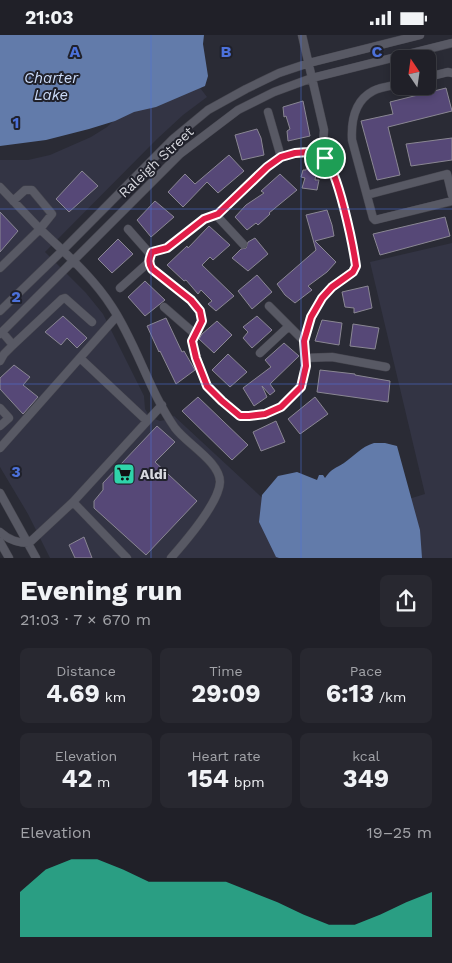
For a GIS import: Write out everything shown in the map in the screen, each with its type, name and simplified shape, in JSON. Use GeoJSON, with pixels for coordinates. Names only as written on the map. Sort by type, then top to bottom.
{"type":"FeatureCollection","features":[{"type":"Feature","properties":{"kind":"street"},"geometry":{"type":"LineString","coordinates":[[302,35],[324,130],[323,143],[318,153]]}},
{"type":"Feature","properties":{"kind":"street","name":"Raleigh Street"},"geometry":{"type":"LineString","coordinates":[[0,311],[172,139],[208,110],[279,73],[309,63],[420,35]]}},
{"type":"Feature","properties":{"kind":"street","name":"Raleigh Street"},"geometry":{"type":"LineString","coordinates":[[1,333],[180,154],[238,110],[274,92],[312,78],[452,43]]}},
{"type":"Feature","properties":{"kind":"street"},"geometry":{"type":"LineString","coordinates":[[436,75],[452,73]]}},
{"type":"Feature","properties":{"kind":"street"},"geometry":{"type":"LineString","coordinates":[[391,86],[374,91],[360,103],[353,116],[351,127],[352,140],[373,218],[376,220],[452,201]]}},
{"type":"Feature","properties":{"kind":"street"},"geometry":{"type":"LineString","coordinates":[[268,112],[281,157]]}},
{"type":"Feature","properties":{"kind":"street"},"geometry":{"type":"LineString","coordinates":[[120,288],[150,259],[152,252],[167,248],[204,219],[216,215],[267,167],[281,157],[295,153],[318,153],[328,162],[346,217],[356,266],[353,272],[332,287],[322,298],[311,317],[304,341],[306,366],[301,387],[281,407],[256,416],[240,416],[207,386],[196,358],[192,341],[202,321],[200,311],[191,300],[152,269],[150,259],[128,229]]}},
{"type":"Feature","properties":{"kind":"street"},"geometry":{"type":"LineString","coordinates":[[367,195],[447,175],[452,195]]}},
{"type":"Feature","properties":{"kind":"street"},"geometry":{"type":"LineString","coordinates":[[0,187],[63,250],[102,293],[117,316],[176,429],[184,439],[214,465],[218,472],[220,482],[218,491],[197,529],[171,558]]}},
{"type":"Feature","properties":{"kind":"street"},"geometry":{"type":"LineString","coordinates":[[0,268],[40,229],[52,214],[32,190],[25,190],[13,201]]}},
{"type":"Feature","properties":{"kind":"street"},"geometry":{"type":"LineString","coordinates":[[216,215],[243,244]]}},
{"type":"Feature","properties":{"kind":"street"},"geometry":{"type":"LineString","coordinates":[[0,361],[13,345],[62,299],[65,298],[92,322]]}},
{"type":"Feature","properties":{"kind":"street"},"geometry":{"type":"LineString","coordinates":[[269,305],[304,341]]}},
{"type":"Feature","properties":{"kind":"street"},"geometry":{"type":"LineString","coordinates":[[164,307],[195,334]]}},
{"type":"Feature","properties":{"kind":"street"},"geometry":{"type":"LineString","coordinates":[[3,446],[117,316]]}},
{"type":"Feature","properties":{"kind":"street"},"geometry":{"type":"LineString","coordinates":[[260,353],[289,326]]}},
{"type":"Feature","properties":{"kind":"street"},"geometry":{"type":"LineString","coordinates":[[1,333],[13,345]]}},
{"type":"Feature","properties":{"kind":"street"},"geometry":{"type":"LineString","coordinates":[[305,358],[332,357],[386,367]]}},
{"type":"Feature","properties":{"kind":"street"},"geometry":{"type":"LineString","coordinates":[[80,358],[147,421]]}},
{"type":"Feature","properties":{"kind":"street"},"geometry":{"type":"LineString","coordinates":[[0,532],[18,543],[29,543],[73,502],[162,405]]}},
{"type":"Feature","properties":{"kind":"street"},"geometry":{"type":"LineString","coordinates":[[0,408],[9,418],[0,426]]}},
{"type":"Feature","properties":{"kind":"street"},"geometry":{"type":"LineString","coordinates":[[0,436],[3,446]]}},
{"type":"Feature","properties":{"kind":"street"},"geometry":{"type":"LineString","coordinates":[[0,493],[36,558]]}},
{"type":"Feature","properties":{"kind":"street"},"geometry":{"type":"LineString","coordinates":[[73,502],[127,558]]}},
{"type":"Feature","properties":{"kind":"street"},"geometry":{"type":"LineString","coordinates":[[0,542],[9,558]]}},
{"type":"Feature","properties":{"kind":"shaded area"},"geometry":{"type":"Polygon","coordinates":[[[173,52],[207,97],[183,115],[157,139],[45,252],[86,293],[103,314],[144,396],[145,409],[150,417],[160,421],[174,416],[299,532],[425,494],[370,262],[452,243],[452,558],[50,558],[28,514],[0,467],[0,160],[28,160],[50,155],[91,137],[107,127],[129,106],[173,52]]]}},
{"type":"Feature","properties":{"kind":"water","name":"Charter Lake"},"geometry":{"type":"Polygon","coordinates":[[[0,35],[204,35],[203,44],[208,76],[205,86],[156,107],[134,112],[115,121],[46,140],[0,146],[0,35]]]}},
{"type":"Feature","properties":{"kind":"water"},"geometry":{"type":"Polygon","coordinates":[[[374,443],[397,446],[420,530],[422,558],[276,557],[259,522],[262,495],[278,476],[297,472],[317,480],[319,475],[323,475],[325,478],[361,449],[374,443]]]}},
{"type":"Feature","properties":{"kind":"building"},"geometry":{"type":"Polygon","coordinates":[[[446,88],[452,111],[388,127],[400,175],[377,180],[361,121],[393,114],[390,102],[418,95],[436,95],[436,90],[446,88]]]}},
{"type":"Feature","properties":{"kind":"building"},"geometry":{"type":"Polygon","coordinates":[[[303,101],[310,136],[288,141],[287,131],[290,129],[286,116],[284,117],[283,107],[303,101]]]}},
{"type":"Feature","properties":{"kind":"building"},"geometry":{"type":"Polygon","coordinates":[[[257,129],[261,138],[264,155],[242,160],[235,135],[257,129]]]}},
{"type":"Feature","properties":{"kind":"building"},"geometry":{"type":"Polygon","coordinates":[[[452,138],[452,160],[411,166],[406,144],[452,138]]]}},
{"type":"Feature","properties":{"kind":"building"},"geometry":{"type":"Polygon","coordinates":[[[229,155],[244,171],[218,193],[207,182],[183,207],[168,192],[185,174],[195,184],[229,155]]]}},
{"type":"Feature","properties":{"kind":"building"},"geometry":{"type":"Polygon","coordinates":[[[307,166],[317,167],[315,180],[319,180],[317,190],[302,188],[305,178],[301,177],[303,170],[306,170],[307,166]]]}},
{"type":"Feature","properties":{"kind":"building"},"geometry":{"type":"Polygon","coordinates":[[[82,171],[98,186],[69,212],[56,199],[82,171]]]}},
{"type":"Feature","properties":{"kind":"building"},"geometry":{"type":"Polygon","coordinates":[[[280,174],[297,190],[269,213],[258,225],[256,223],[247,230],[235,217],[246,205],[264,193],[261,191],[280,174]]]}},
{"type":"Feature","properties":{"kind":"building"},"geometry":{"type":"Polygon","coordinates":[[[155,201],[174,217],[151,237],[137,220],[155,201]]]}},
{"type":"Feature","properties":{"kind":"building"},"geometry":{"type":"Polygon","coordinates":[[[327,210],[334,236],[315,241],[336,262],[327,272],[308,286],[312,290],[295,303],[285,295],[277,284],[316,250],[306,215],[327,210]]]}},
{"type":"Feature","properties":{"kind":"building"},"geometry":{"type":"Polygon","coordinates":[[[0,212],[18,231],[0,252],[0,212]]]}},
{"type":"Feature","properties":{"kind":"building"},"geometry":{"type":"Polygon","coordinates":[[[445,217],[450,236],[380,255],[373,234],[445,217]]]}},
{"type":"Feature","properties":{"kind":"building"},"geometry":{"type":"Polygon","coordinates":[[[209,226],[230,245],[213,260],[210,257],[202,265],[234,296],[216,311],[208,304],[212,301],[201,290],[198,294],[186,280],[184,281],[167,265],[187,246],[188,248],[209,226]]]}},
{"type":"Feature","properties":{"kind":"building"},"geometry":{"type":"Polygon","coordinates":[[[255,238],[268,254],[248,271],[232,258],[241,249],[246,248],[248,242],[255,238]]]}},
{"type":"Feature","properties":{"kind":"building"},"geometry":{"type":"Polygon","coordinates":[[[118,239],[133,254],[112,273],[98,259],[118,239]]]}},
{"type":"Feature","properties":{"kind":"building"},"geometry":{"type":"Polygon","coordinates":[[[257,275],[272,292],[252,309],[238,291],[257,275]]]}},
{"type":"Feature","properties":{"kind":"building"},"geometry":{"type":"Polygon","coordinates":[[[145,281],[165,300],[145,316],[128,297],[145,281]]]}},
{"type":"Feature","properties":{"kind":"building"},"geometry":{"type":"Polygon","coordinates":[[[368,286],[372,308],[354,313],[354,308],[345,307],[342,292],[368,286]]]}},
{"type":"Feature","properties":{"kind":"building"},"geometry":{"type":"Polygon","coordinates":[[[63,316],[87,338],[77,348],[67,338],[61,345],[45,332],[63,316]]]}},
{"type":"Feature","properties":{"kind":"building"},"geometry":{"type":"Polygon","coordinates":[[[257,316],[272,330],[252,348],[243,338],[248,332],[243,327],[257,316]]]}},
{"type":"Feature","properties":{"kind":"building"},"geometry":{"type":"Polygon","coordinates":[[[166,318],[182,352],[184,351],[195,370],[176,384],[147,326],[166,318]]]}},
{"type":"Feature","properties":{"kind":"building"},"geometry":{"type":"Polygon","coordinates":[[[322,320],[342,323],[339,345],[315,341],[322,320]]]}},
{"type":"Feature","properties":{"kind":"building"},"geometry":{"type":"Polygon","coordinates":[[[217,321],[232,335],[214,353],[199,339],[217,321]]]}},
{"type":"Feature","properties":{"kind":"building"},"geometry":{"type":"Polygon","coordinates":[[[353,324],[379,328],[375,349],[350,346],[353,324]]]}},
{"type":"Feature","properties":{"kind":"building"},"geometry":{"type":"Polygon","coordinates":[[[284,343],[299,356],[270,384],[275,391],[270,395],[262,386],[267,397],[254,406],[243,388],[271,367],[265,360],[284,343]]]}},
{"type":"Feature","properties":{"kind":"building"},"geometry":{"type":"Polygon","coordinates":[[[228,354],[247,372],[230,387],[212,370],[228,354]]]}},
{"type":"Feature","properties":{"kind":"building"},"geometry":{"type":"Polygon","coordinates":[[[14,365],[30,377],[23,385],[38,397],[23,414],[0,389],[0,378],[14,365]]]}},
{"type":"Feature","properties":{"kind":"building"},"geometry":{"type":"Polygon","coordinates":[[[320,370],[390,381],[388,402],[317,392],[320,370]]]}},
{"type":"Feature","properties":{"kind":"building"},"geometry":{"type":"Polygon","coordinates":[[[198,397],[248,445],[232,460],[182,411],[198,397]]]}},
{"type":"Feature","properties":{"kind":"building"},"geometry":{"type":"Polygon","coordinates":[[[315,397],[328,414],[300,434],[288,419],[315,397]]]}},
{"type":"Feature","properties":{"kind":"building"},"geometry":{"type":"Polygon","coordinates":[[[276,421],[285,442],[261,451],[253,432],[276,421]]]}},
{"type":"Feature","properties":{"kind":"building"},"geometry":{"type":"Polygon","coordinates":[[[157,426],[175,442],[155,462],[197,501],[146,555],[94,508],[94,501],[103,490],[103,483],[157,426]]]}},
{"type":"Feature","properties":{"kind":"building"},"geometry":{"type":"Polygon","coordinates":[[[84,537],[92,558],[75,558],[69,545],[84,537]]]}},
{"type":"Feature","properties":{"kind":"place","name":"Aldi"},"geometry":{"type":"Point","coordinates":[124,474]}},
{"type":"Feature","properties":{"kind":"route"},"geometry":{"type":"LineString","coordinates":[[309,152],[318,153],[325,158],[332,170],[346,217],[356,266],[353,272],[332,287],[322,298],[311,317],[304,341],[306,366],[301,387],[281,407],[256,416],[240,416],[207,386],[196,358],[192,341],[202,321],[200,311],[191,300],[152,269],[149,259],[152,252],[167,248],[194,225],[218,214],[267,167],[281,157],[309,152]]}}]}
